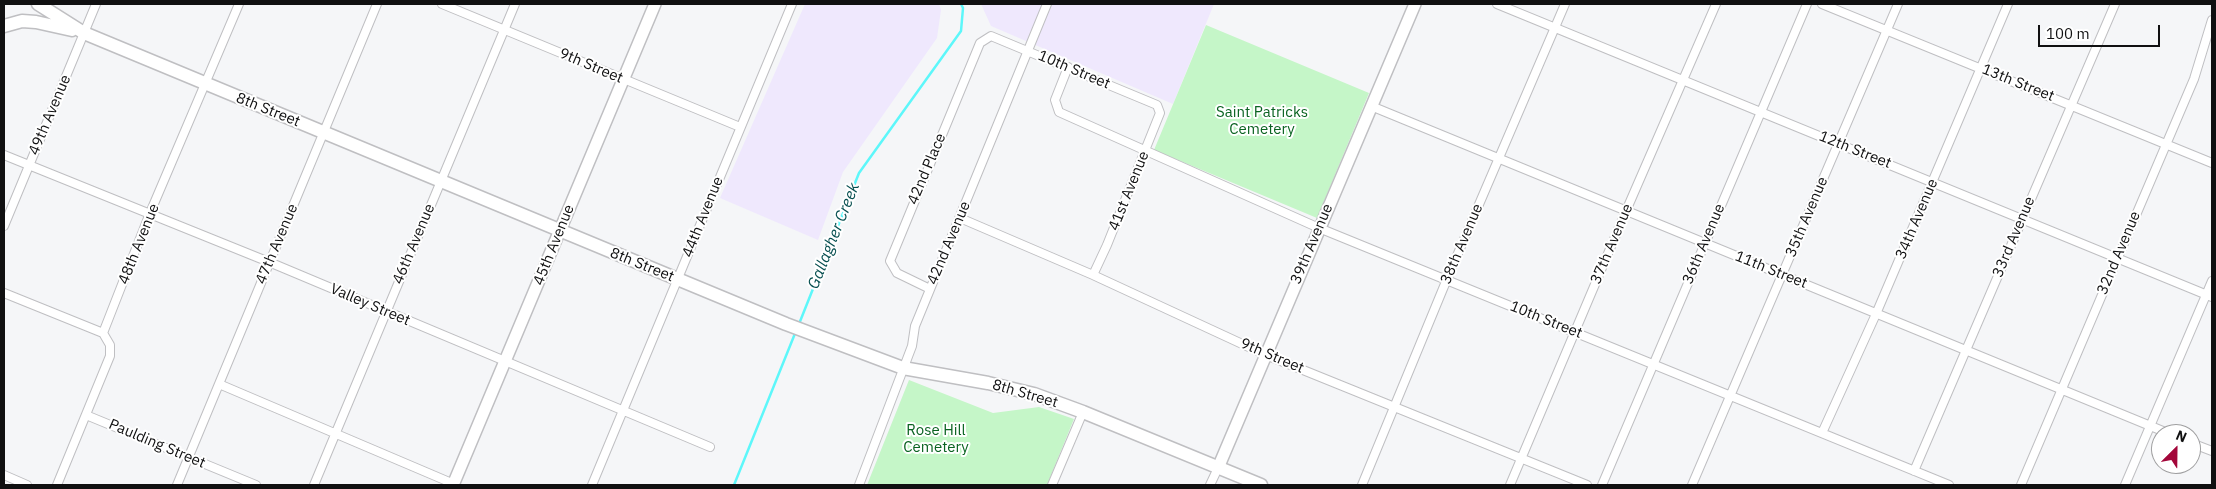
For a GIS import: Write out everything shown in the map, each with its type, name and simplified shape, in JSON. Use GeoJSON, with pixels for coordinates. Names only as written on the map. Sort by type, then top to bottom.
{"type":"FeatureCollection","features":[{"type":"Feature","properties":{"kind":"main road","name":"8th Street"},"geometry":{"type":"LineString","coordinates":[[38,4],[84,33],[786,324],[903,368],[1025,392],[1083,412],[1261,485]]}},
{"type":"Feature","properties":{"kind":"main road"},"geometry":{"type":"LineString","coordinates":[[4,26],[22,21],[36,22],[84,33]]}},
{"type":"Feature","properties":{"kind":"street","name":"49th Avenue"},"geometry":{"type":"LineString","coordinates":[[4,226],[96,4]]}},
{"type":"Feature","properties":{"kind":"street","name":"48th Avenue"},"geometry":{"type":"LineString","coordinates":[[103,332],[150,213],[239,4]]}},
{"type":"Feature","properties":{"kind":"street","name":"47th Avenue"},"geometry":{"type":"LineString","coordinates":[[176,485],[377,4]]}},
{"type":"Feature","properties":{"kind":"street","name":"9th Street"},"geometry":{"type":"LineString","coordinates":[[442,4],[740,127]]}},
{"type":"Feature","properties":{"kind":"street","name":"46th Avenue"},"geometry":{"type":"LineString","coordinates":[[314,485],[385,311],[515,4]]}},
{"type":"Feature","properties":{"kind":"street","name":"45th Avenue"},"geometry":{"type":"LineString","coordinates":[[454,485],[655,4]]}},
{"type":"Feature","properties":{"kind":"street","name":"44th Avenue"},"geometry":{"type":"LineString","coordinates":[[592,485],[792,4]]}},
{"type":"Feature","properties":{"kind":"street","name":"42nd Avenue"},"geometry":{"type":"LineString","coordinates":[[859,485],[912,346],[915,326],[1047,4]]}},
{"type":"Feature","properties":{"kind":"street","name":"39th Avenue"},"geometry":{"type":"LineString","coordinates":[[1210,485],[1415,4]]}},
{"type":"Feature","properties":{"kind":"street","name":"12th Street"},"geometry":{"type":"LineString","coordinates":[[1497,4],[2209,295]]}},
{"type":"Feature","properties":{"kind":"street","name":"38th Avenue"},"geometry":{"type":"LineString","coordinates":[[1362,485],[1447,279],[1565,4]]}},
{"type":"Feature","properties":{"kind":"street","name":"37th Avenue"},"geometry":{"type":"LineString","coordinates":[[1510,485],[1716,4]]}},
{"type":"Feature","properties":{"kind":"street","name":"36th Avenue"},"geometry":{"type":"LineString","coordinates":[[1602,485],[1807,4]]}},
{"type":"Feature","properties":{"kind":"street","name":"13th Street"},"geometry":{"type":"LineString","coordinates":[[1822,4],[2212,163]]}},
{"type":"Feature","properties":{"kind":"street","name":"35th Avenue"},"geometry":{"type":"LineString","coordinates":[[1692,485],[1898,4]]}},
{"type":"Feature","properties":{"kind":"street","name":"34th Avenue"},"geometry":{"type":"LineString","coordinates":[[1822,433],[1876,314],[2008,4]]}},
{"type":"Feature","properties":{"kind":"street","name":"33rd Avenue"},"geometry":{"type":"LineString","coordinates":[[1914,471],[2115,4]]}},
{"type":"Feature","properties":{"kind":"street","name":"32nd Avenue"},"geometry":{"type":"LineString","coordinates":[[2021,485],[2194,79],[2212,20]]}},
{"type":"Feature","properties":{"kind":"street","name":"10th Street"},"geometry":{"type":"LineString","coordinates":[[991,36],[1157,106]]}},
{"type":"Feature","properties":{"kind":"street","name":"42nd Place"},"geometry":{"type":"LineString","coordinates":[[930,288],[897,274],[890,261],[980,43],[991,36]]}},
{"type":"Feature","properties":{"kind":"street","name":"10th Street"},"geometry":{"type":"LineString","coordinates":[[1068,68],[1056,100],[1059,112],[1319,228],[1949,485]]}},
{"type":"Feature","properties":{"kind":"street","name":"41st Avenue"},"geometry":{"type":"LineString","coordinates":[[1093,275],[1160,113],[1157,106]]}},
{"type":"Feature","properties":{"kind":"street","name":"11th Street"},"geometry":{"type":"LineString","coordinates":[[1371,106],[2150,426]]}},
{"type":"Feature","properties":{"kind":"street","name":"Valley Street"},"geometry":{"type":"LineString","coordinates":[[4,155],[269,262],[710,447]]}},
{"type":"Feature","properties":{"kind":"street","name":"9th Street"},"geometry":{"type":"LineString","coordinates":[[960,218],[1093,275],[1266,355],[1587,485]]}},
{"type":"Feature","properties":{"kind":"street"},"geometry":{"type":"LineString","coordinates":[[2125,485],[2209,295],[2212,281]]}},
{"type":"Feature","properties":{"kind":"street"},"geometry":{"type":"LineString","coordinates":[[4,293],[103,332],[110,345],[110,356],[57,485]]}},
{"type":"Feature","properties":{"kind":"street"},"geometry":{"type":"LineString","coordinates":[[219,384],[454,485]]}},
{"type":"Feature","properties":{"kind":"street"},"geometry":{"type":"LineString","coordinates":[[1052,485],[1083,412]]}},
{"type":"Feature","properties":{"kind":"street","name":"Paulding Street"},"geometry":{"type":"LineString","coordinates":[[86,415],[256,485]]}},
{"type":"Feature","properties":{"kind":"street"},"geometry":{"type":"LineString","coordinates":[[4,475],[28,485]]}},
{"type":"Feature","properties":{"kind":"shaded area"},"geometry":{"type":"Polygon","coordinates":[[[805,4],[939,4],[941,10],[937,38],[843,172],[818,240],[720,198],[805,4]]]}},
{"type":"Feature","properties":{"kind":"shaded area"},"geometry":{"type":"Polygon","coordinates":[[[981,4],[1214,4],[1173,104],[991,26],[981,4]]]}},
{"type":"Feature","properties":{"kind":"green space","name":"Saint Patricks Cemetery"},"geometry":{"type":"Polygon","coordinates":[[[1206,25],[1369,93],[1317,218],[1154,150],[1206,25]]]}},
{"type":"Feature","properties":{"kind":"green space","name":"Rose Hill Cemetery"},"geometry":{"type":"Polygon","coordinates":[[[909,380],[993,413],[1039,407],[1074,419],[1047,485],[867,485],[909,380]]]}},
{"type":"Feature","properties":{"kind":"waterway","name":"Gallagher Creek"},"geometry":{"type":"LineString","coordinates":[[799,324],[859,173],[961,31],[963,8],[961,4]]}},
{"type":"Feature","properties":{"kind":"waterway","name":"Gallagher Creek"},"geometry":{"type":"LineString","coordinates":[[734,485],[796,331]]}}]}
